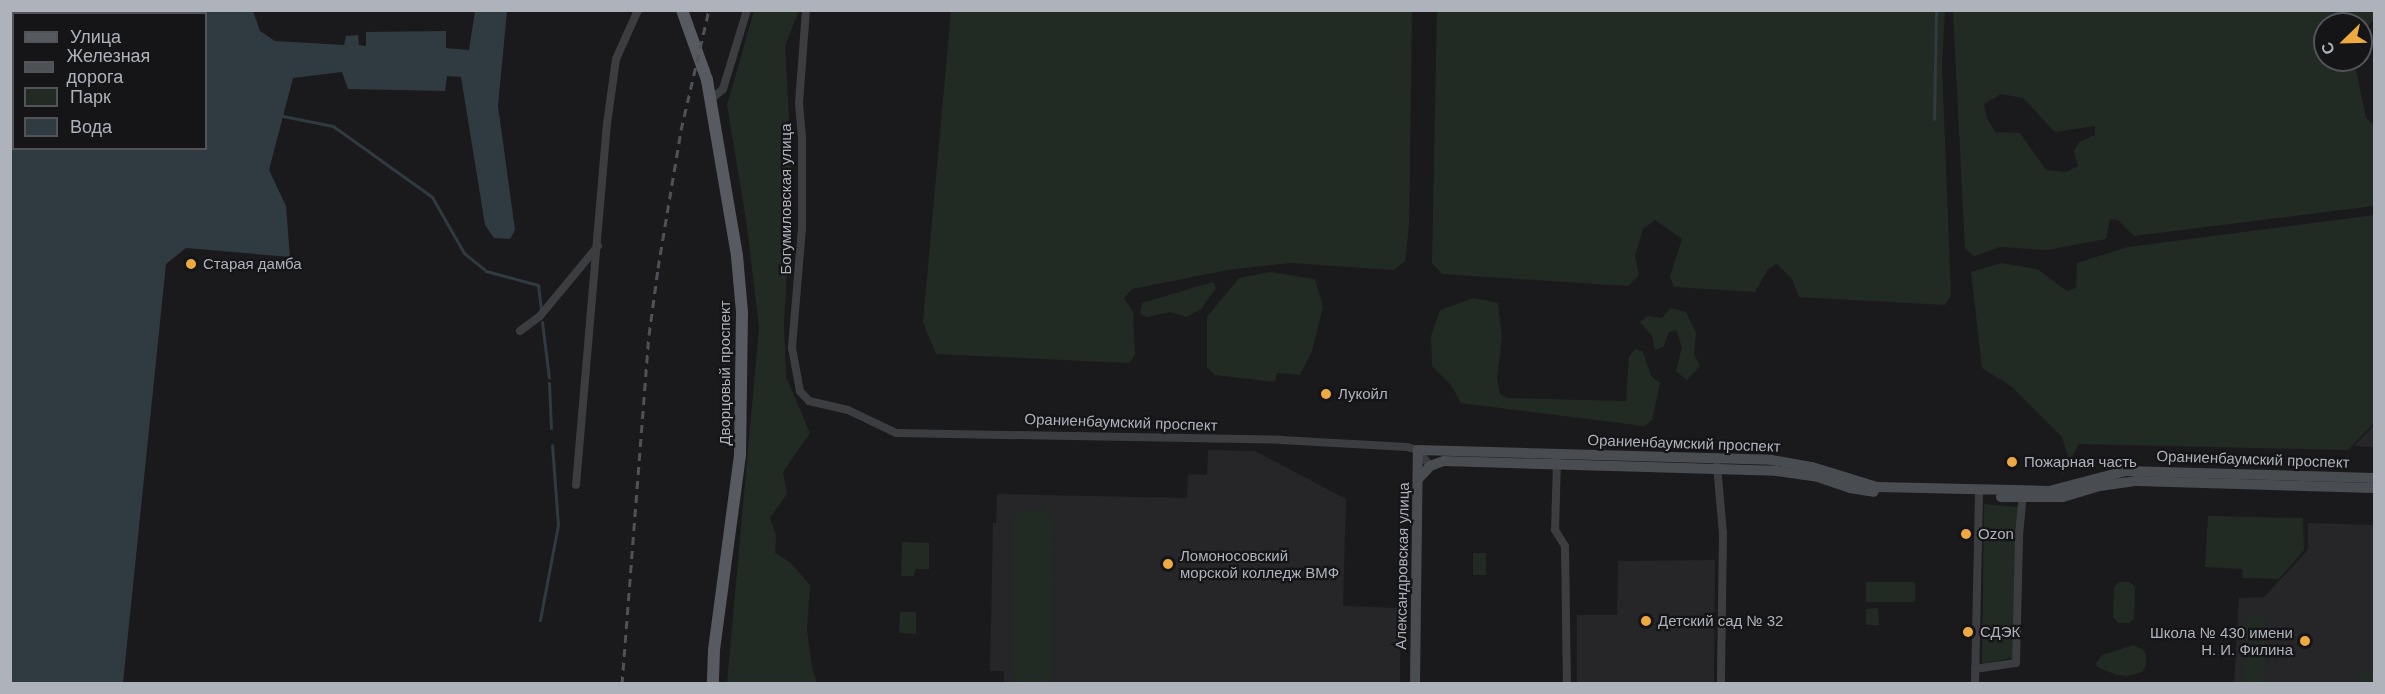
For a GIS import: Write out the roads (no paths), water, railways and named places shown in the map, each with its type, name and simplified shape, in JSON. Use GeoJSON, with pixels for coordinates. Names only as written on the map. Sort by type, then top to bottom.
{"type":"FeatureCollection","features":[{"type":"Feature","properties":{"kind":"main road","name":"Дворцовый проспект"},"geometry":{"type":"LineString","coordinates":[[682,10],[701,64],[710,100],[736,256],[742,312],[740,455],[714,650],[713,684]]}},
{"type":"Feature","properties":{"kind":"main road","name":"Ораниенбаумский проспект"},"geometry":{"type":"LineString","coordinates":[[1418,450],[1557,459],[1717,464],[1802,474],[1865,492],[2023,494],[2064,489],[2126,471],[2374,478]]}},
{"type":"Feature","properties":{"kind":"main road","name":"Александровская улица"},"geometry":{"type":"LineString","coordinates":[[1415,684],[1418,450]]}},
{"type":"Feature","properties":{"kind":"main road","name":"Ораниенбаумский проспект"},"geometry":{"type":"LineString","coordinates":[[1430,466],[1444,461],[1557,459]]}},
{"type":"Feature","properties":{"kind":"main road","name":"Ораниенбаумский проспект"},"geometry":{"type":"LineString","coordinates":[[1717,464],[1771,460],[1798,464],[1877,487],[2063,496],[2100,486],[2137,480],[2374,488]]}},
{"type":"Feature","properties":{"kind":"main road"},"geometry":{"type":"LineString","coordinates":[[1419,478],[1430,466]]}},
{"type":"Feature","properties":{"kind":"street"},"geometry":{"type":"LineString","coordinates":[[576,485],[599,244],[607,124],[616,59],[638,10]]}},
{"type":"Feature","properties":{"kind":"street"},"geometry":{"type":"LineString","coordinates":[[710,100],[723,89],[747,10]]}},
{"type":"Feature","properties":{"kind":"street","name":"Богумиловская улица"},"geometry":{"type":"LineString","coordinates":[[806,10],[799,93],[802,138],[801,262],[792,348],[800,391],[809,401],[827,405]]}},
{"type":"Feature","properties":{"kind":"street"},"geometry":{"type":"LineString","coordinates":[[520,331],[540,316],[599,244]]}},
{"type":"Feature","properties":{"kind":"street","name":"Ораниенбаумский проспект"},"geometry":{"type":"LineString","coordinates":[[827,405],[868,418],[896,433],[1281,440],[1418,450]]}},
{"type":"Feature","properties":{"kind":"street"},"geometry":{"type":"LineString","coordinates":[[1418,450],[1430,466]]}},
{"type":"Feature","properties":{"kind":"street"},"geometry":{"type":"LineString","coordinates":[[1557,459],[1556,530],[1565,546],[1567,684]]}},
{"type":"Feature","properties":{"kind":"street"},"geometry":{"type":"LineString","coordinates":[[1717,464],[1722,533],[1721,684]]}},
{"type":"Feature","properties":{"kind":"street"},"geometry":{"type":"LineString","coordinates":[[1975,669],[2016,663],[2019,536],[2023,494]]}},
{"type":"Feature","properties":{"kind":"street"},"geometry":{"type":"LineString","coordinates":[[1974,684],[1979,495]]}},
{"type":"Feature","properties":{"kind":"water"},"geometry":{"type":"Polygon","coordinates":[[[10,11],[253,11],[260,31],[275,41],[344,45],[346,36],[358,35],[359,45],[366,46],[366,32],[446,31],[446,48],[469,50],[475,11],[507,11],[498,106],[515,230],[510,239],[494,238],[485,225],[461,77],[447,76],[445,91],[348,89],[342,72],[293,78],[269,170],[286,206],[290,257],[186,248],[166,264],[123,683],[11,683],[10,11]]]}},
{"type":"Feature","properties":{"kind":"waterway"},"geometry":{"type":"LineString","coordinates":[[1934,119],[1936,10]]}},
{"type":"Feature","properties":{"kind":"waterway"},"geometry":{"type":"LineString","coordinates":[[283,116],[333,126],[432,197],[464,253],[486,271],[538,285],[541,311]]}},
{"type":"Feature","properties":{"kind":"waterway"},"geometry":{"type":"LineString","coordinates":[[542,322],[549,378]]}},
{"type":"Feature","properties":{"kind":"waterway"},"geometry":{"type":"LineString","coordinates":[[549,383],[551,428]]}},
{"type":"Feature","properties":{"kind":"waterway"},"geometry":{"type":"LineString","coordinates":[[540,620],[558,525],[552,445]]}},
{"type":"Feature","properties":{"kind":"railway"},"geometry":{"type":"LineString","coordinates":[[622,684],[649,335],[681,130],[709,10]]}},
{"type":"Feature","properties":{"kind":"place","name":"Старая дамба"},"geometry":{"type":"Point","coordinates":[191,264]}},
{"type":"Feature","properties":{"kind":"place","name":"Лукойл"},"geometry":{"type":"Point","coordinates":[1326,394]}},
{"type":"Feature","properties":{"kind":"place","name":"Пожарная часть"},"geometry":{"type":"Point","coordinates":[2012,462]}},
{"type":"Feature","properties":{"kind":"place","name":"Ozon"},"geometry":{"type":"Point","coordinates":[1966,534]}},
{"type":"Feature","properties":{"kind":"place","name":"Ломоносовский морской колледж ВМФ"},"geometry":{"type":"Point","coordinates":[1168,564]}},
{"type":"Feature","properties":{"kind":"place","name":"Детский сад № 32"},"geometry":{"type":"Point","coordinates":[1646,621]}},
{"type":"Feature","properties":{"kind":"place","name":"СДЭК"},"geometry":{"type":"Point","coordinates":[1968,632]}},
{"type":"Feature","properties":{"kind":"place","name":"Школа № 430 имени Н. И. Филина"},"geometry":{"type":"Point","coordinates":[2305,641]}}]}
